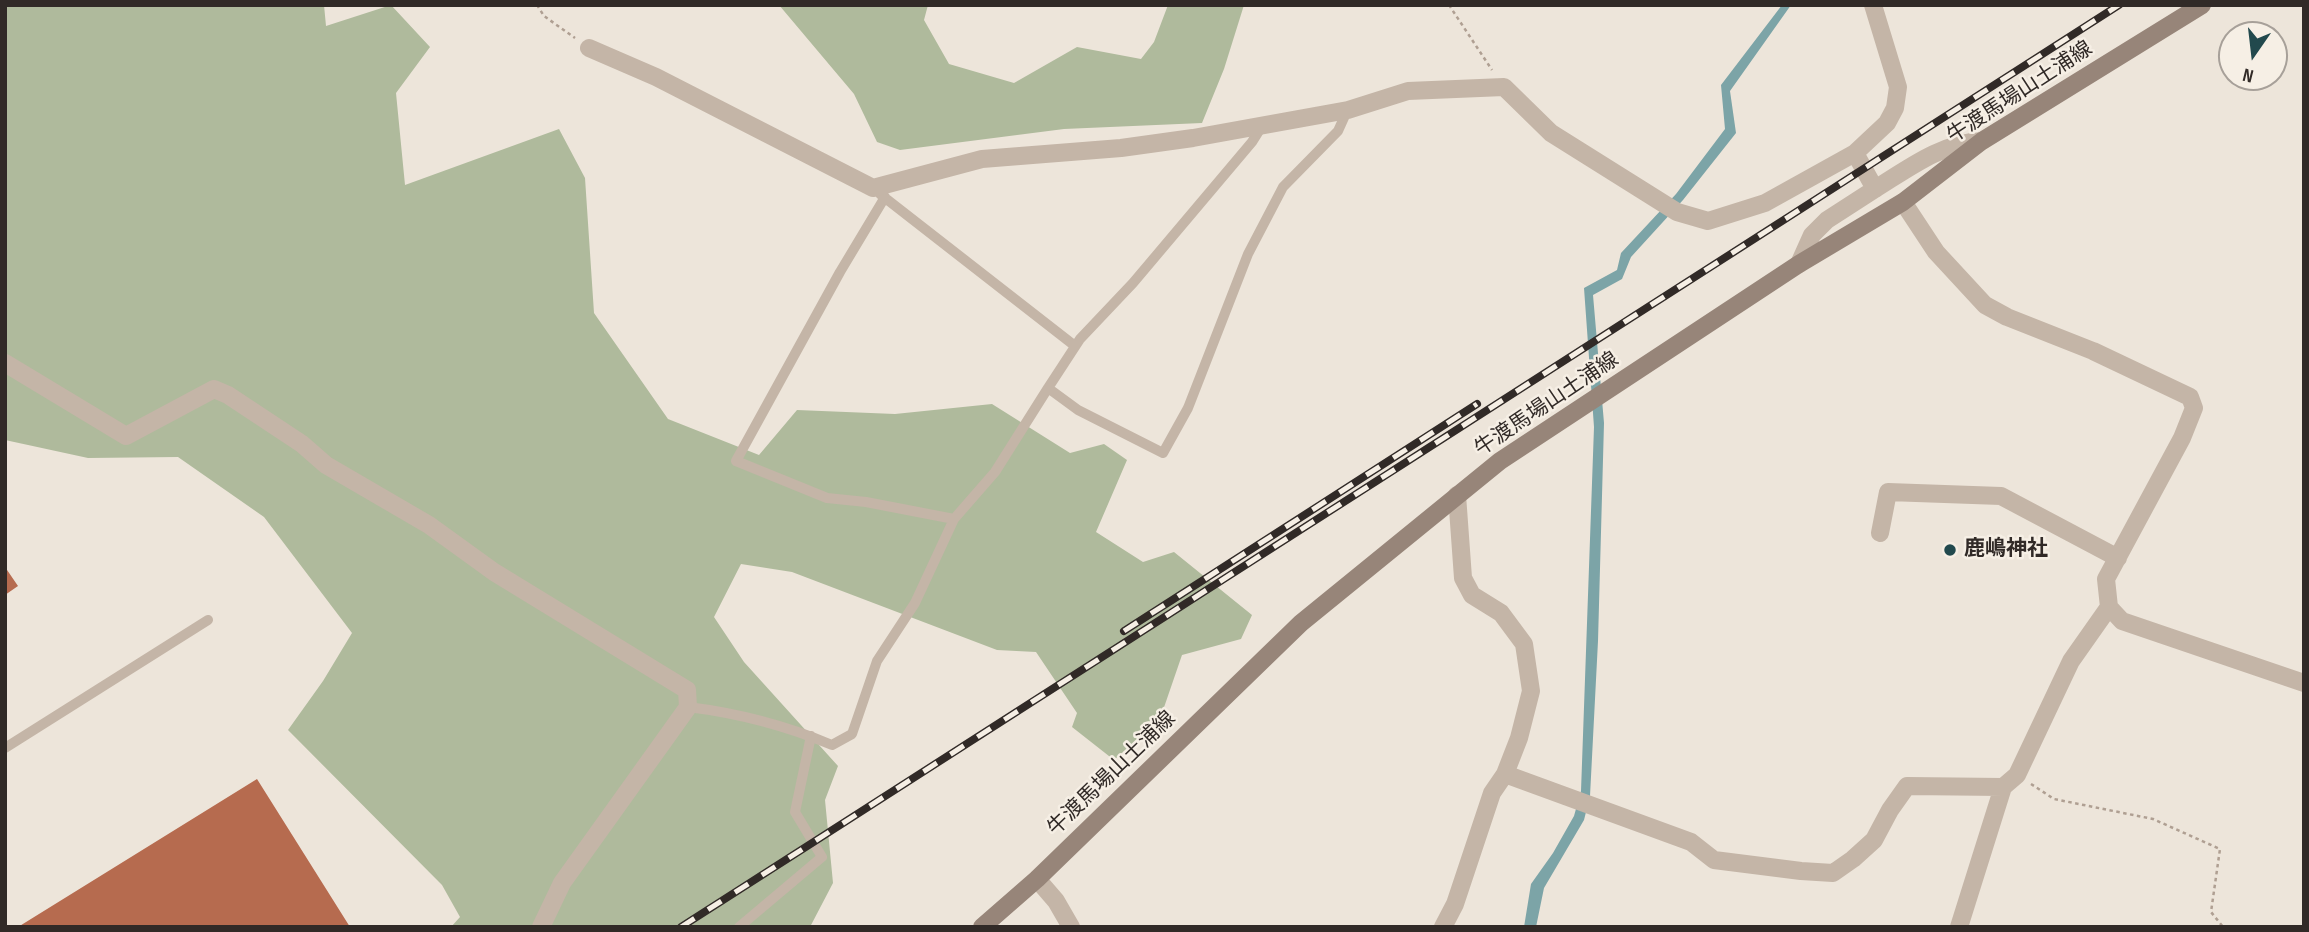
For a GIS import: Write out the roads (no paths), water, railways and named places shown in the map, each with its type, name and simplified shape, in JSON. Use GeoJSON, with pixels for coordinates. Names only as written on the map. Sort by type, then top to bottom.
{"type":"FeatureCollection","features":[{"type":"Feature","properties":{"kind":"main road","name":"牛渡馬場山土浦線"},"geometry":{"type":"LineString","coordinates":[[982,927],[1037,880],[1301,623],[1500,461],[1799,264],[1903,202],[1982,141],[2202,5]]}},
{"type":"Feature","properties":{"kind":"street"},"geometry":{"type":"LineString","coordinates":[[589,48],[656,77],[879,193],[982,159],[1121,148],[1262,126],[1348,110],[1408,91],[1504,87],[1551,133],[1677,212],[1708,220],[1765,203],[1855,153],[1887,123],[1895,108],[1898,87],[1873,5]]}},
{"type":"Feature","properties":{"kind":"street"},"geometry":{"type":"LineString","coordinates":[[1799,264],[1812,235],[1827,220],[1930,154],[1965,142],[1982,141]]}},
{"type":"Feature","properties":{"kind":"street"},"geometry":{"type":"LineString","coordinates":[[1855,153],[1875,189]]}},
{"type":"Feature","properties":{"kind":"street"},"geometry":{"type":"LineString","coordinates":[[1903,202],[1936,252],[1984,305],[2007,317],[2093,351],[2190,397],[2194,408],[2182,438],[2106,579],[2109,607],[2122,621],[2304,684]]}},
{"type":"Feature","properties":{"kind":"street"},"geometry":{"type":"LineString","coordinates":[[5,363],[126,436],[214,389],[302,444],[326,465],[429,525],[494,572],[687,690],[688,707],[562,883],[541,927]]}},
{"type":"Feature","properties":{"kind":"street"},"geometry":{"type":"LineString","coordinates":[[1880,533],[1888,492],[2001,496],[2118,558]]}},
{"type":"Feature","properties":{"kind":"street"},"geometry":{"type":"LineString","coordinates":[[1443,927],[1455,904],[1492,793],[1505,774],[1519,738],[1531,691],[1524,643],[1501,613],[1472,595],[1463,578],[1457,495]]}},
{"type":"Feature","properties":{"kind":"street"},"geometry":{"type":"LineString","coordinates":[[1959,927],[2003,787],[2017,775],[2071,662],[2109,607]]}},
{"type":"Feature","properties":{"kind":"street"},"geometry":{"type":"LineString","coordinates":[[1505,774],[1691,842],[1714,860],[1833,873],[1874,840],[1907,786],[2003,787]]}},
{"type":"Feature","properties":{"kind":"street"},"geometry":{"type":"LineString","coordinates":[[1037,880],[1056,901],[1071,927]]}},
{"type":"Feature","properties":{"kind":"lane"},"geometry":{"type":"LineString","coordinates":[[1048,387],[1078,410],[1163,453],[1188,408],[1248,254],[1283,187],[1338,131],[1348,110]]}},
{"type":"Feature","properties":{"kind":"lane"},"geometry":{"type":"LineString","coordinates":[[688,707],[724,712],[811,736],[832,745],[852,734],[877,661],[915,603],[954,519],[995,472],[1075,346],[1133,283],[1252,142],[1262,126]]}},
{"type":"Feature","properties":{"kind":"lane"},"geometry":{"type":"LineString","coordinates":[[954,519],[866,502],[827,498],[736,461],[879,193],[1075,346]]}},
{"type":"Feature","properties":{"kind":"lane"},"geometry":{"type":"LineString","coordinates":[[5,748],[208,620]]}},
{"type":"Feature","properties":{"kind":"lane"},"geometry":{"type":"LineString","coordinates":[[739,927],[822,857],[795,812],[811,736]]}},
{"type":"Feature","properties":{"kind":"water"},"geometry":{"type":"Polygon","coordinates":[[[1782,5],[1791,5],[1730,91],[1736,133],[1683,200],[1631,257],[1622,279],[1593,295],[1604,423],[1598,641],[1590,796],[1584,820],[1544,888],[1536,927],[1524,927],[1531,884],[1574,816],[1581,791],[1594,427],[1584,288],[1617,270],[1621,253],[1676,194],[1725,129],[1721,85],[1782,5]]]}},
{"type":"Feature","properties":{"kind":"railway"},"geometry":{"type":"LineString","coordinates":[[681,927],[2119,5]]}},
{"type":"Feature","properties":{"kind":"railway"},"geometry":{"type":"LineString","coordinates":[[1124,631],[1477,404]]}},
{"type":"Feature","properties":{"kind":"place","name":"鹿嶋神社"},"geometry":{"type":"Point","coordinates":[1950,550]}}]}
